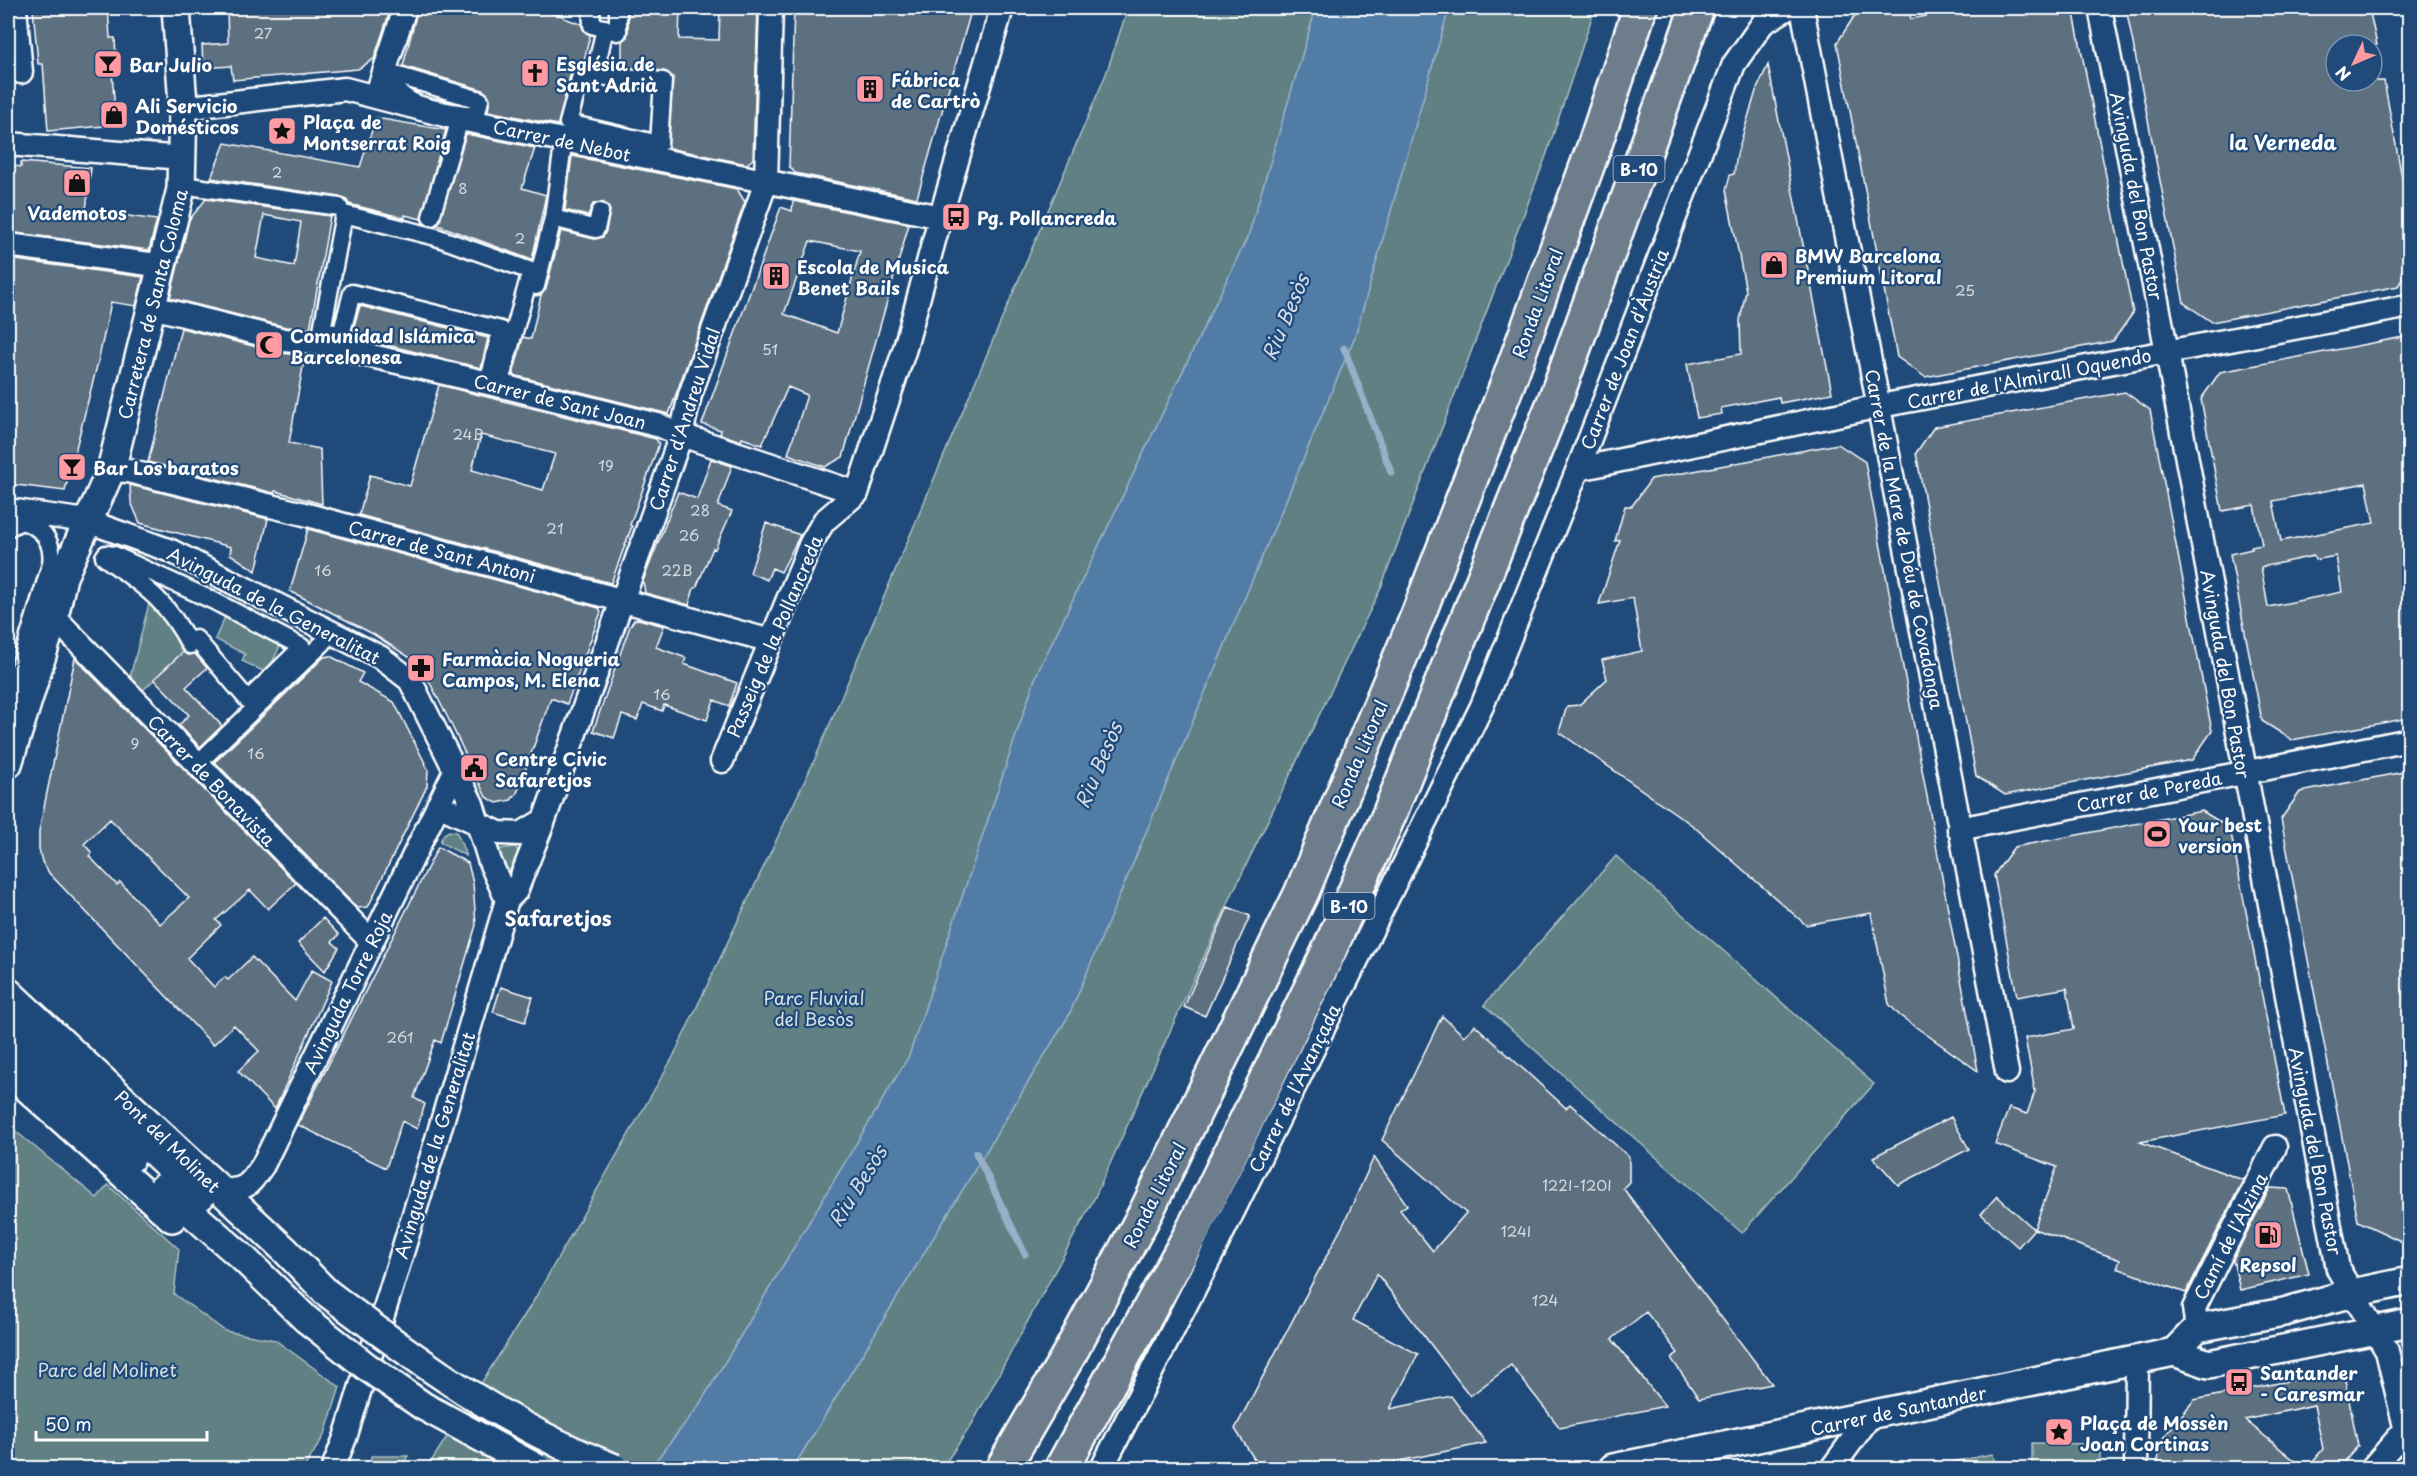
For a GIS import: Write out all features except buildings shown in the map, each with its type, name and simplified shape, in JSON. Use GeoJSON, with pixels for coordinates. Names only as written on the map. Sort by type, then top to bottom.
{"type":"FeatureCollection","features":[{"type":"Feature","properties":{"kind":"highway","name":"Ronda Litoral"},"geometry":{"type":"LineString","coordinates":[[1003,1468],[1071,1351],[1148,1210],[1301,894],[1418,615],[1509,380],[1594,147],[1640,8]]}},
{"type":"Feature","properties":{"kind":"highway","name":"B-10"},"geometry":{"type":"LineString","coordinates":[[1062,1468],[1192,1232],[1328,953],[1385,825],[1555,400],[1698,11]]}},
{"type":"Feature","properties":{"kind":"street"},"geometry":{"type":"LineString","coordinates":[[15,8],[21,72]]}},
{"type":"Feature","properties":{"kind":"street","name":"Carretera de Santa Coloma"},"geometry":{"type":"LineString","coordinates":[[8,764],[54,617],[63,577],[111,470],[164,266],[182,185],[183,108],[176,8]]}},
{"type":"Feature","properties":{"kind":"street"},"geometry":{"type":"LineString","coordinates":[[376,97],[405,8]]}},
{"type":"Feature","properties":{"kind":"street"},"geometry":{"type":"LineString","coordinates":[[591,8],[592,25],[618,32],[618,8]]}},
{"type":"Feature","properties":{"kind":"street","name":"Carrer d'Andreu Vidal"},"geometry":{"type":"LineString","coordinates":[[507,900],[516,891],[544,820],[681,435],[690,395],[766,182],[771,8]]}},
{"type":"Feature","properties":{"kind":"street"},"geometry":{"type":"LineString","coordinates":[[857,493],[905,348],[1002,8]]}},
{"type":"Feature","properties":{"kind":"street","name":"Carrer de Joan d'Àustria"},"geometry":{"type":"LineString","coordinates":[[1482,706],[1578,469],[1734,64],[1763,23],[1788,8]]}},
{"type":"Feature","properties":{"kind":"street","name":"Carrer de la Mare de Déu de Covadonga"},"geometry":{"type":"LineString","coordinates":[[1802,8],[2007,1072]]}},
{"type":"Feature","properties":{"kind":"street","name":"Avinguda del Bon Pastor"},"geometry":{"type":"LineString","coordinates":[[2100,8],[2168,352],[2244,772],[2338,1269],[2388,1351],[2407,1439]]}},
{"type":"Feature","properties":{"kind":"street"},"geometry":{"type":"LineString","coordinates":[[594,76],[605,28]]}},
{"type":"Feature","properties":{"kind":"street"},"geometry":{"type":"LineString","coordinates":[[431,217],[468,118],[480,100],[392,74],[398,93],[409,102],[468,118]]}},
{"type":"Feature","properties":{"kind":"street"},"geometry":{"type":"LineString","coordinates":[[581,75],[594,76],[663,81],[659,144],[568,123],[581,75]]}},
{"type":"Feature","properties":{"kind":"street","name":"Carrer de Nebot"},"geometry":{"type":"LineString","coordinates":[[183,108],[345,89],[468,118],[941,217]]}},
{"type":"Feature","properties":{"kind":"street"},"geometry":{"type":"LineString","coordinates":[[8,144],[183,158]]}},
{"type":"Feature","properties":{"kind":"street"},"geometry":{"type":"LineString","coordinates":[[506,381],[553,218],[563,145]]}},
{"type":"Feature","properties":{"kind":"street"},"geometry":{"type":"LineString","coordinates":[[182,185],[339,207]]}},
{"type":"Feature","properties":{"kind":"street"},"geometry":{"type":"LineString","coordinates":[[553,218],[596,229],[600,212]]}},
{"type":"Feature","properties":{"kind":"street"},"geometry":{"type":"LineString","coordinates":[[344,214],[436,237],[531,271],[506,381],[491,372],[501,330],[352,293],[341,335],[322,330],[344,214]]}},
{"type":"Feature","properties":{"kind":"street"},"geometry":{"type":"LineString","coordinates":[[8,245],[164,266]]}},
{"type":"Feature","properties":{"kind":"street","name":"Carrer de l'Almirall Oquendo"},"geometry":{"type":"LineString","coordinates":[[1578,469],[1880,406],[2409,306]]}},
{"type":"Feature","properties":{"kind":"street","name":"Carrer de Sant Joan"},"geometry":{"type":"LineString","coordinates":[[152,308],[284,340],[315,343],[506,381],[661,426],[681,435],[857,493]]}},
{"type":"Feature","properties":{"kind":"street","name":"Carrer de Sant Antoni"},"geometry":{"type":"LineString","coordinates":[[111,470],[128,471],[304,514],[771,641]]}},
{"type":"Feature","properties":{"kind":"street","name":"Passeig de la Pollancreda"},"geometry":{"type":"LineString","coordinates":[[722,761],[811,543],[824,521],[857,493]]}},
{"type":"Feature","properties":{"kind":"street","name":"Avinguda de la Generalitat"},"geometry":{"type":"LineString","coordinates":[[8,510],[87,521],[171,551],[380,657],[410,680],[471,804],[490,862],[507,900],[434,1149],[345,1438],[333,1468]]}},
{"type":"Feature","properties":{"kind":"street"},"geometry":{"type":"LineString","coordinates":[[8,528],[21,521],[35,526],[48,540],[52,555],[8,705]]}},
{"type":"Feature","properties":{"kind":"street"},"geometry":{"type":"LineString","coordinates":[[106,554],[114,555],[214,601],[302,647],[248,700],[196,639],[190,645],[159,598],[104,557],[106,554]]}},
{"type":"Feature","properties":{"kind":"street","name":"Carrer de Bonavista"},"geometry":{"type":"LineString","coordinates":[[54,617],[372,942]]}},
{"type":"Feature","properties":{"kind":"street"},"geometry":{"type":"LineString","coordinates":[[197,764],[323,643]]}},
{"type":"Feature","properties":{"kind":"street","name":"Carrer de l'Avançada"},"geometry":{"type":"LineString","coordinates":[[1102,1468],[1213,1252],[1482,706]]}},
{"type":"Feature","properties":{"kind":"street","name":"Carrer de Pereda"},"geometry":{"type":"LineString","coordinates":[[1959,829],[2409,740]]}},
{"type":"Feature","properties":{"kind":"street","name":"Avinguda Torre Roja"},"geometry":{"type":"LineString","coordinates":[[221,1191],[239,1190],[248,1186],[263,1165],[455,771]]}},
{"type":"Feature","properties":{"kind":"street"},"geometry":{"type":"LineString","coordinates":[[438,805],[499,833],[521,834],[544,820]]}},
{"type":"Feature","properties":{"kind":"street","name":"Pont del Molinet"},"geometry":{"type":"LineString","coordinates":[[8,992],[285,1250],[326,1292]]}},
{"type":"Feature","properties":{"kind":"street","name":"Pont del Molinet"},"geometry":{"type":"LineString","coordinates":[[8,1021],[67,1072],[184,1182],[278,1260],[326,1292],[419,1362],[497,1411],[588,1458],[615,1468]]}},
{"type":"Feature","properties":{"kind":"street","name":"Pont del Molinet"},"geometry":{"type":"LineString","coordinates":[[8,1044],[170,1194],[242,1257],[306,1319]]}},
{"type":"Feature","properties":{"kind":"street","name":"Pont del Molinet"},"geometry":{"type":"LineString","coordinates":[[8,1071],[181,1226],[251,1282],[306,1319],[367,1367],[423,1406],[537,1468]]}},
{"type":"Feature","properties":{"kind":"street","name":"Camí de l'Alzina"},"geometry":{"type":"LineString","coordinates":[[2197,1328],[2194,1308],[2275,1147]]}},
{"type":"Feature","properties":{"kind":"street"},"geometry":{"type":"LineString","coordinates":[[2174,1352],[2197,1328],[2284,1312],[2352,1293],[2409,1281]]}},
{"type":"Feature","properties":{"kind":"street","name":"Carrer de Santander"},"geometry":{"type":"LineString","coordinates":[[1630,1467],[2174,1352],[2209,1364],[2409,1323]]}},
{"type":"Feature","properties":{"kind":"street"},"geometry":{"type":"LineString","coordinates":[[2136,1468],[2137,1359]]}},
{"type":"Feature","properties":{"kind":"street"},"geometry":{"type":"LineString","coordinates":[[1832,1468],[1870,1416]]}},
{"type":"Feature","properties":{"kind":"street"},"geometry":{"type":"LineString","coordinates":[[2372,1468],[2407,1439]]}},
{"type":"Feature","properties":{"kind":"green space","name":"Parc Fluvial del Besòs"},"geometry":{"type":"Polygon","coordinates":[[[1128,8],[1316,8],[1249,234],[1036,676],[909,1056],[698,1407],[650,1468],[427,1468],[531,1305],[673,1057],[815,759],[1106,74],[1128,8]]]}},
{"type":"Feature","properties":{"kind":"green space"},"geometry":{"type":"Polygon","coordinates":[[[1449,8],[1595,8],[1546,156],[1380,590],[1235,888],[1094,1199],[972,1424],[942,1468],[793,1468],[1069,1015],[1355,336],[1449,8]]]}},
{"type":"Feature","properties":{"kind":"green space"},"geometry":{"type":"Polygon","coordinates":[[[152,592],[190,646],[140,693],[129,681],[152,592]]]}},
{"type":"Feature","properties":{"kind":"green space"},"geometry":{"type":"Polygon","coordinates":[[[225,617],[281,644],[267,673],[242,661],[245,654],[215,639],[225,617]]]}},
{"type":"Feature","properties":{"kind":"green space"},"geometry":{"type":"Polygon","coordinates":[[[449,831],[456,832],[466,856],[440,842],[444,834],[449,831]]]}},
{"type":"Feature","properties":{"kind":"green space"},"geometry":{"type":"Polygon","coordinates":[[[515,847],[518,851],[517,858],[505,877],[497,852],[500,849],[515,847]]]}},
{"type":"Feature","properties":{"kind":"green space"},"geometry":{"type":"Polygon","coordinates":[[[1616,856],[1874,1084],[1742,1233],[1484,1005],[1616,856]]]}},
{"type":"Feature","properties":{"kind":"green space","name":"Parc del Molinet"},"geometry":{"type":"Polygon","coordinates":[[[8,1125],[97,1198],[108,1185],[179,1249],[174,1294],[225,1331],[275,1340],[340,1387],[325,1434],[304,1468],[8,1468],[8,1125]]]}},
{"type":"Feature","properties":{"kind":"green space"},"geometry":{"type":"Polygon","coordinates":[[[2032,1443],[2100,1444],[2100,1468],[2032,1468],[2032,1443]]]}},
{"type":"Feature","properties":{"kind":"green space"},"geometry":{"type":"Polygon","coordinates":[[[1992,1454],[1996,1468],[1922,1468],[1992,1454]]]}},
{"type":"Feature","properties":{"kind":"green space"},"geometry":{"type":"Polygon","coordinates":[[[371,1456],[408,1456],[400,1468],[370,1468],[371,1456]]]}},
{"type":"Feature","properties":{"kind":"water","name":"Riu Besòs"},"geometry":{"type":"Polygon","coordinates":[[[1316,8],[1449,8],[1355,336],[1069,1015],[793,1468],[650,1468],[698,1407],[909,1056],[1036,676],[1249,234],[1316,8]]]}},
{"type":"Feature","properties":{"kind":"waterway"},"geometry":{"type":"LineString","coordinates":[[1344,348],[1391,472]]}},
{"type":"Feature","properties":{"kind":"waterway"},"geometry":{"type":"LineString","coordinates":[[976,1153],[1025,1254]]}},
{"type":"Feature","properties":{"kind":"place","name":"Bar Julio"},"geometry":{"type":"Point","coordinates":[108,64]}},
{"type":"Feature","properties":{"kind":"place","name":"Església de Sant Adrià"},"geometry":{"type":"Point","coordinates":[535,73]}},
{"type":"Feature","properties":{"kind":"place","name":"Fábrica de Cartrò"},"geometry":{"type":"Point","coordinates":[870,89]}},
{"type":"Feature","properties":{"kind":"place","name":"Ali Servicio Domésticos"},"geometry":{"type":"Point","coordinates":[114,115]}},
{"type":"Feature","properties":{"kind":"place","name":"Plaça de Montserrat Roig"},"geometry":{"type":"Point","coordinates":[282,131]}},
{"type":"Feature","properties":{"kind":"place","name":"Vademotos"},"geometry":{"type":"Point","coordinates":[77,183]}},
{"type":"Feature","properties":{"kind":"place","name":"Pg. Pollancreda"},"geometry":{"type":"Point","coordinates":[956,217]}},
{"type":"Feature","properties":{"kind":"place","name":"BMW Barcelona Premium Litoral"},"geometry":{"type":"Point","coordinates":[1774,265]}},
{"type":"Feature","properties":{"kind":"place","name":"Escola de Musica Benet Bails"},"geometry":{"type":"Point","coordinates":[776,276]}},
{"type":"Feature","properties":{"kind":"place","name":"Comunidad Islámica Barcelonesa"},"geometry":{"type":"Point","coordinates":[269,345]}},
{"type":"Feature","properties":{"kind":"place","name":"Bar Los baratos"},"geometry":{"type":"Point","coordinates":[72,467]}},
{"type":"Feature","properties":{"kind":"place","name":"Farmàcia Nogueria Campos, M. Elena"},"geometry":{"type":"Point","coordinates":[421,668]}},
{"type":"Feature","properties":{"kind":"place","name":"Centre Civic Safaretjos"},"geometry":{"type":"Point","coordinates":[474,768]}},
{"type":"Feature","properties":{"kind":"place","name":"Your best version"},"geometry":{"type":"Point","coordinates":[2157,834]}},
{"type":"Feature","properties":{"kind":"place","name":"Repsol"},"geometry":{"type":"Point","coordinates":[2268,1235]}},
{"type":"Feature","properties":{"kind":"place","name":"Santander - Caresmar"},"geometry":{"type":"Point","coordinates":[2239,1382]}},
{"type":"Feature","properties":{"kind":"place","name":"Plaça de Mossèn Joan Cortinas"},"geometry":{"type":"Point","coordinates":[2059,1432]}},
{"type":"Feature","properties":{"kind":"district","name":"la Verneda"},"geometry":{"type":"Point","coordinates":[2283,142]}},
{"type":"Feature","properties":{"kind":"district","name":"Safaretjos"},"geometry":{"type":"Point","coordinates":[558,918]}}]}
